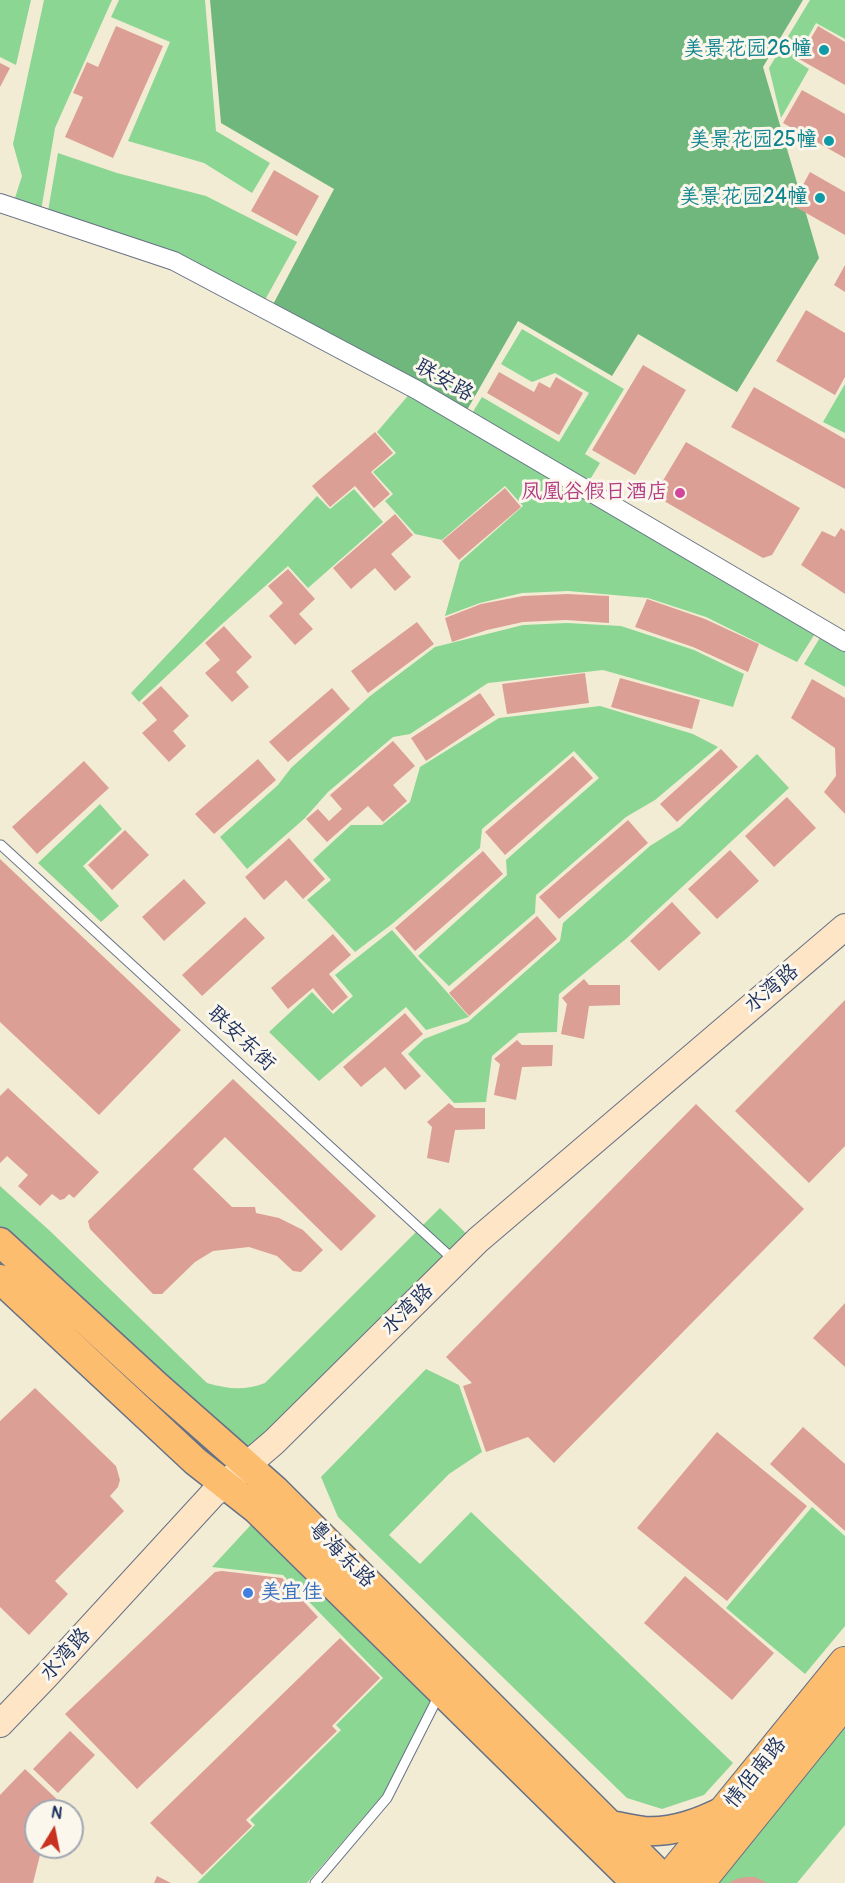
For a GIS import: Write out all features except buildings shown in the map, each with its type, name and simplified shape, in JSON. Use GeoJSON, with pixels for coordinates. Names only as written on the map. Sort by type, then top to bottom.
{"type":"FeatureCollection","features":[{"type":"Feature","properties":{"kind":"highway","name":"情侣南路"},"geometry":{"type":"LineString","coordinates":[[667,1883],[845,1663]]}},
{"type":"Feature","properties":{"kind":"highway","name":"情侣南路"},"geometry":{"type":"LineString","coordinates":[[698,1883],[845,1701]]}},
{"type":"Feature","properties":{"kind":"main road","name":"粤海东路"},"geometry":{"type":"LineString","coordinates":[[0,1242],[275,1490],[451,1683],[613,1870],[636,1883]]}},
{"type":"Feature","properties":{"kind":"main road","name":"粤海东路"},"geometry":{"type":"LineString","coordinates":[[0,1279],[195,1461],[256,1509],[611,1825],[667,1883]]}},
{"type":"Feature","properties":{"kind":"main road"},"geometry":{"type":"LineString","coordinates":[[611,1825],[645,1831],[672,1830],[699,1823],[727,1809]]}},
{"type":"Feature","properties":{"kind":"street","name":"联安路"},"geometry":{"type":"LineString","coordinates":[[0,203],[174,261],[417,390],[845,642]]}},
{"type":"Feature","properties":{"kind":"street","name":"水湾路"},"geometry":{"type":"LineString","coordinates":[[0,1724],[183,1525],[224,1484],[274,1442],[478,1240],[845,927]]}},
{"type":"Feature","properties":{"kind":"lane","name":"联安东街"},"geometry":{"type":"LineString","coordinates":[[1,845],[456,1262]]}},
{"type":"Feature","properties":{"kind":"lane"},"geometry":{"type":"LineString","coordinates":[[315,1883],[387,1798],[451,1683]]}},
{"type":"Feature","properties":{"kind":"green space"},"geometry":{"type":"Polygon","coordinates":[[[0,0],[31,0],[16,65],[0,57],[0,0]]]}},
{"type":"Feature","properties":{"kind":"green space"},"geometry":{"type":"Polygon","coordinates":[[[44,0],[112,0],[55,128],[41,211],[14,201],[22,176],[13,144],[44,0]]]}},
{"type":"Feature","properties":{"kind":"green space"},"geometry":{"type":"Polygon","coordinates":[[[119,0],[205,0],[216,131],[270,163],[252,193],[204,163],[128,141],[170,42],[111,17],[119,0]]]}},
{"type":"Feature","properties":{"kind":"green space"},"geometry":{"type":"Polygon","coordinates":[[[210,0],[803,0],[763,67],[819,258],[737,392],[638,334],[612,376],[518,321],[463,417],[269,312],[334,189],[221,123],[210,0]]]}},
{"type":"Feature","properties":{"kind":"green space"},"geometry":{"type":"Polygon","coordinates":[[[810,0],[845,0],[845,39],[816,23],[795,60],[809,69],[781,118],[769,68],[810,0]]]}},
{"type":"Feature","properties":{"kind":"green space"},"geometry":{"type":"Polygon","coordinates":[[[58,153],[117,173],[206,196],[297,242],[265,300],[48,211],[58,153]]]}},
{"type":"Feature","properties":{"kind":"green space"},"geometry":{"type":"Polygon","coordinates":[[[522,329],[624,389],[585,454],[600,463],[588,483],[471,415],[482,397],[559,442],[589,393],[555,373],[532,382],[501,364],[522,329]]]}},
{"type":"Feature","properties":{"kind":"green space"},"geometry":{"type":"Polygon","coordinates":[[[845,384],[845,433],[823,422],[845,384]]]}},
{"type":"Feature","properties":{"kind":"green space"},"geometry":{"type":"Polygon","coordinates":[[[412,391],[818,629],[797,662],[706,617],[648,598],[568,591],[522,593],[480,603],[445,616],[460,562],[523,506],[505,486],[442,540],[415,534],[385,501],[393,494],[373,472],[396,453],[377,432],[412,391]]]}},
{"type":"Feature","properties":{"kind":"green space"},"geometry":{"type":"Polygon","coordinates":[[[354,489],[383,522],[308,588],[288,566],[139,702],[131,693],[317,496],[330,509],[354,489]]]}},
{"type":"Feature","properties":{"kind":"green space"},"geometry":{"type":"Polygon","coordinates":[[[567,623],[621,626],[694,650],[744,674],[733,707],[603,670],[488,683],[410,734],[393,737],[328,792],[305,818],[247,869],[220,837],[278,785],[291,768],[370,696],[435,647],[523,625],[567,623]]]}},
{"type":"Feature","properties":{"kind":"green space"},"geometry":{"type":"Polygon","coordinates":[[[821,636],[845,650],[845,687],[804,664],[821,636]]]}},
{"type":"Feature","properties":{"kind":"green space"},"geometry":{"type":"Polygon","coordinates":[[[600,706],[693,734],[718,747],[655,800],[626,817],[536,895],[535,913],[449,986],[418,956],[507,875],[506,860],[599,778],[574,751],[482,829],[480,848],[392,924],[355,952],[307,900],[331,880],[313,860],[351,825],[382,825],[410,802],[420,767],[499,718],[600,706]]]}},
{"type":"Feature","properties":{"kind":"green space"},"geometry":{"type":"Polygon","coordinates":[[[757,754],[789,788],[627,938],[559,994],[557,1032],[519,1033],[492,1056],[486,1102],[454,1103],[408,1054],[424,1039],[468,1022],[560,941],[563,923],[650,846],[680,827],[757,754]]]}},
{"type":"Feature","properties":{"kind":"green space"},"geometry":{"type":"Polygon","coordinates":[[[100,804],[122,829],[83,866],[119,906],[101,922],[38,863],[100,804]]]}},
{"type":"Feature","properties":{"kind":"green space"},"geometry":{"type":"Polygon","coordinates":[[[392,930],[469,1017],[426,1030],[406,1007],[319,1081],[269,1032],[312,992],[333,1014],[353,996],[335,975],[392,930]]]}},
{"type":"Feature","properties":{"kind":"green space"},"geometry":{"type":"Polygon","coordinates":[[[0,1186],[50,1231],[207,1383],[229,1388],[243,1388],[265,1383],[440,1208],[473,1240],[247,1457],[0,1236],[0,1186]]]}},
{"type":"Feature","properties":{"kind":"green space"},"geometry":{"type":"Polygon","coordinates":[[[426,1369],[459,1385],[482,1452],[449,1474],[389,1535],[420,1564],[471,1512],[733,1763],[704,1795],[662,1809],[627,1798],[338,1517],[321,1477],[426,1369]]]}},
{"type":"Feature","properties":{"kind":"green space"},"geometry":{"type":"Polygon","coordinates":[[[812,1507],[845,1536],[845,1626],[805,1674],[726,1608],[812,1507]]]}},
{"type":"Feature","properties":{"kind":"green space"},"geometry":{"type":"Polygon","coordinates":[[[259,1516],[437,1693],[384,1794],[307,1883],[197,1883],[255,1825],[250,1820],[341,1730],[336,1725],[383,1678],[283,1575],[212,1567],[259,1516]]]}},
{"type":"Feature","properties":{"kind":"green space"},"geometry":{"type":"Polygon","coordinates":[[[845,1722],[845,1825],[797,1883],[711,1883],[845,1722]]]}},
{"type":"Feature","properties":{"kind":"place","name":"美景花园26幢"},"geometry":{"type":"Point","coordinates":[824,50]}},
{"type":"Feature","properties":{"kind":"place","name":"美景花园25幢"},"geometry":{"type":"Point","coordinates":[829,141]}},
{"type":"Feature","properties":{"kind":"place","name":"美景花园24幢"},"geometry":{"type":"Point","coordinates":[820,198]}},
{"type":"Feature","properties":{"kind":"place","name":"凤凰谷假日酒店"},"geometry":{"type":"Point","coordinates":[680,493]}},
{"type":"Feature","properties":{"kind":"place","name":"美宜佳"},"geometry":{"type":"Point","coordinates":[248,1593]}}]}
